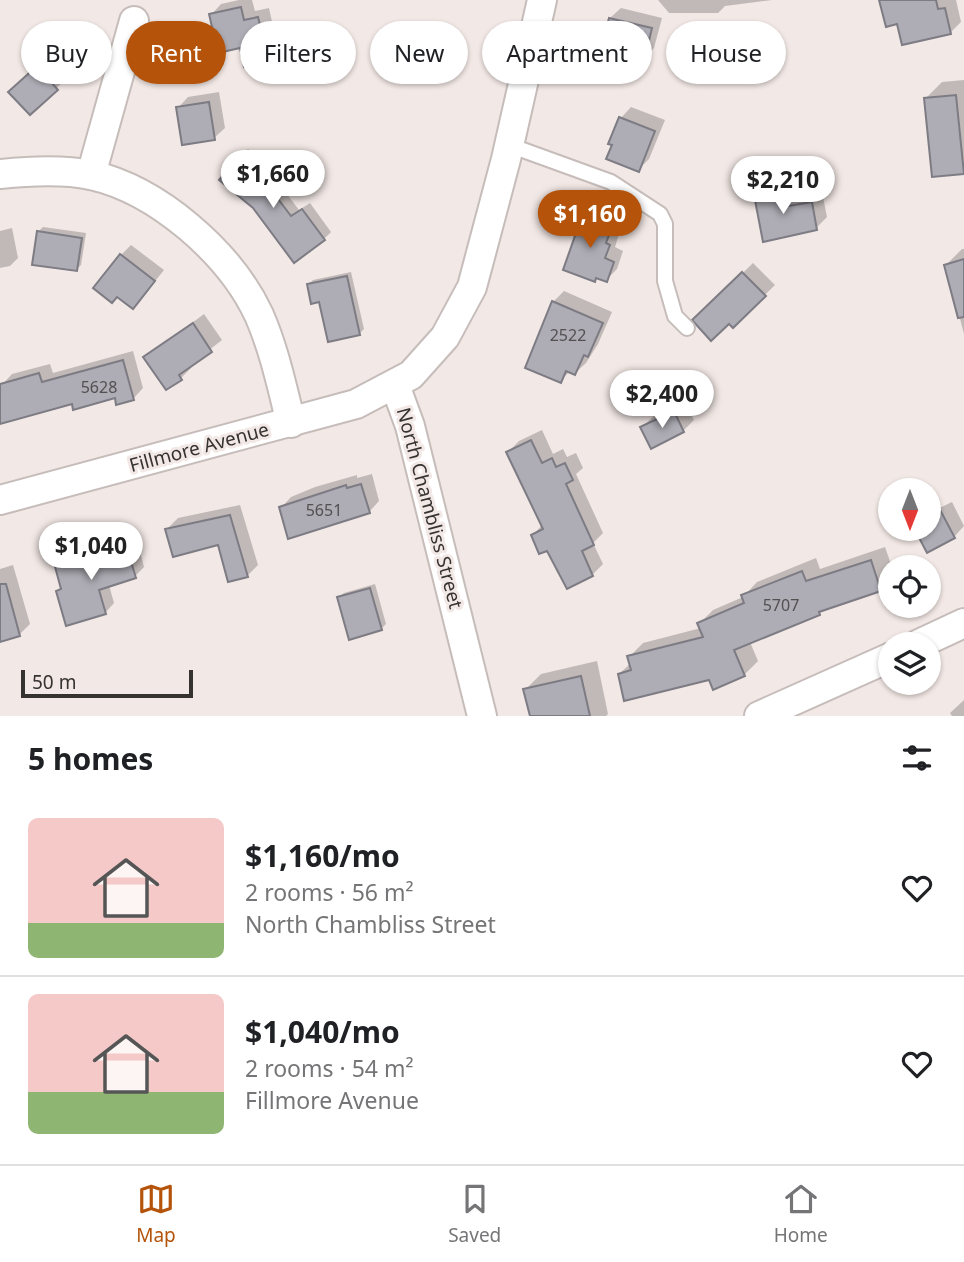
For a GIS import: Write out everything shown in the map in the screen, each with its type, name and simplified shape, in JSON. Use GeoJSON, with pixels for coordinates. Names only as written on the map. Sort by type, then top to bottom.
{"type":"FeatureCollection","features":[{"type":"Feature","properties":{"kind":"street","name":"North Chambliss Street"},"geometry":{"type":"LineString","coordinates":[[482,716],[417,452],[395,385],[411,374],[436,348],[463,306],[480,263],[542,0]]}},
{"type":"Feature","properties":{"kind":"street"},"geometry":{"type":"LineString","coordinates":[[91,175],[126,50]]}},
{"type":"Feature","properties":{"kind":"street"},"geometry":{"type":"LineString","coordinates":[[0,174],[38,172],[91,175],[125,187],[173,217],[216,255],[259,315],[290,423]]}},
{"type":"Feature","properties":{"kind":"street","name":"Fillmore Avenue"},"geometry":{"type":"LineString","coordinates":[[0,500],[356,404],[395,385]]}},
{"type":"Feature","properties":{"kind":"street"},"geometry":{"type":"LineString","coordinates":[[941,634],[964,623]]}},
{"type":"Feature","properties":{"kind":"street"},"geometry":{"type":"LineString","coordinates":[[759,716],[878,663]]}},
{"type":"Feature","properties":{"kind":"lane"},"geometry":{"type":"LineString","coordinates":[[509,145],[611,182],[660,214],[665,224],[665,281],[675,316],[687,328]]}},
{"type":"Feature","properties":{"kind":"building"},"geometry":{"type":"Polygon","coordinates":[[[879,0],[936,0],[938,9],[945,8],[951,34],[902,45],[897,24],[886,27],[879,0]]]}},
{"type":"Feature","properties":{"kind":"building"},"geometry":{"type":"Polygon","coordinates":[[[241,7],[244,20],[258,17],[259,21],[240,21],[240,48],[226,51],[226,21],[211,21],[209,14],[241,7]]]}},
{"type":"Feature","properties":{"kind":"building"},"geometry":{"type":"Polygon","coordinates":[[[21,80],[21,84],[53,84],[58,90],[30,115],[8,92],[21,80]]]}},
{"type":"Feature","properties":{"kind":"building"},"geometry":{"type":"Polygon","coordinates":[[[956,95],[964,174],[932,177],[924,98],[956,95]]]}},
{"type":"Feature","properties":{"kind":"building"},"geometry":{"type":"Polygon","coordinates":[[[209,102],[215,140],[182,145],[176,107],[209,102]]]}},
{"type":"Feature","properties":{"kind":"building"},"geometry":{"type":"Polygon","coordinates":[[[619,117],[655,131],[639,172],[606,159],[612,145],[608,144],[619,117]]]}},
{"type":"Feature","properties":{"kind":"building"},"geometry":{"type":"Polygon","coordinates":[[[240,156],[276,186],[272,191],[291,216],[302,209],[325,240],[294,263],[253,208],[219,180],[240,156]]]}},
{"type":"Feature","properties":{"kind":"building"},"geometry":{"type":"Polygon","coordinates":[[[785,190],[788,206],[812,202],[817,230],[763,242],[754,195],[785,190]]]}},
{"type":"Feature","properties":{"kind":"building"},"geometry":{"type":"Polygon","coordinates":[[[583,213],[613,224],[606,243],[610,245],[605,258],[614,262],[607,282],[596,278],[595,282],[563,270],[583,213]]]}},
{"type":"Feature","properties":{"kind":"building"},"geometry":{"type":"Polygon","coordinates":[[[37,231],[82,238],[77,271],[32,265],[37,231]]]}},
{"type":"Feature","properties":{"kind":"building"},"geometry":{"type":"Polygon","coordinates":[[[120,254],[155,281],[133,309],[117,297],[112,303],[93,288],[120,254]]]}},
{"type":"Feature","properties":{"kind":"building"},"geometry":{"type":"Polygon","coordinates":[[[964,259],[964,317],[958,318],[944,265],[964,259]]]}},
{"type":"Feature","properties":{"kind":"building"},"geometry":{"type":"Polygon","coordinates":[[[742,272],[766,296],[733,328],[729,324],[711,341],[692,320],[742,272]]]}},
{"type":"Feature","properties":{"kind":"building"},"geometry":{"type":"Polygon","coordinates":[[[347,276],[360,335],[328,342],[319,302],[311,304],[307,284],[347,276]]]}},
{"type":"Feature","properties":{"kind":"building"},"geometry":{"type":"Polygon","coordinates":[[[552,301],[603,323],[588,357],[584,355],[575,375],[566,371],[561,383],[525,368],[552,301]]]}},
{"type":"Feature","properties":{"kind":"building"},"geometry":{"type":"Polygon","coordinates":[[[193,323],[212,352],[179,375],[182,380],[166,390],[143,357],[193,323]]]}},
{"type":"Feature","properties":{"kind":"building"},"geometry":{"type":"Polygon","coordinates":[[[123,360],[134,400],[116,405],[115,398],[73,410],[72,404],[0,424],[0,384],[39,373],[42,382],[123,360]]]}},
{"type":"Feature","properties":{"kind":"building"},"geometry":{"type":"Polygon","coordinates":[[[674,411],[684,432],[651,449],[640,427],[674,411]]]}},
{"type":"Feature","properties":{"kind":"building"},"geometry":{"type":"Polygon","coordinates":[[[531,440],[542,463],[552,458],[556,467],[565,463],[573,480],[566,484],[594,545],[582,551],[593,576],[567,589],[547,551],[539,554],[531,535],[543,529],[506,452],[531,440]]]}},
{"type":"Feature","properties":{"kind":"building"},"geometry":{"type":"Polygon","coordinates":[[[361,484],[370,513],[288,539],[279,507],[346,485],[347,488],[361,484]]]}},
{"type":"Feature","properties":{"kind":"building"},"geometry":{"type":"Polygon","coordinates":[[[942,514],[955,538],[927,553],[921,541],[942,541],[942,514]]]}},
{"type":"Feature","properties":{"kind":"building"},"geometry":{"type":"Polygon","coordinates":[[[230,515],[248,577],[228,582],[218,545],[173,557],[165,529],[230,515]]]}},
{"type":"Feature","properties":{"kind":"building"},"geometry":{"type":"Polygon","coordinates":[[[126,545],[136,578],[99,590],[106,614],[66,626],[56,591],[61,589],[54,563],[126,545]]]}},
{"type":"Feature","properties":{"kind":"building"},"geometry":{"type":"Polygon","coordinates":[[[871,560],[878,582],[878,592],[819,612],[820,615],[734,650],[745,676],[713,690],[709,680],[624,701],[618,674],[631,670],[627,656],[703,637],[697,623],[744,603],[741,595],[802,571],[806,581],[871,560]]]}},
{"type":"Feature","properties":{"kind":"building"},"geometry":{"type":"Polygon","coordinates":[[[0,584],[6,584],[20,636],[0,642],[0,584]]]}},
{"type":"Feature","properties":{"kind":"building"},"geometry":{"type":"Polygon","coordinates":[[[370,588],[382,630],[349,640],[337,597],[370,588]]]}},
{"type":"Feature","properties":{"kind":"building"},"geometry":{"type":"Polygon","coordinates":[[[581,676],[590,716],[530,716],[523,689],[581,676]]]}}]}
